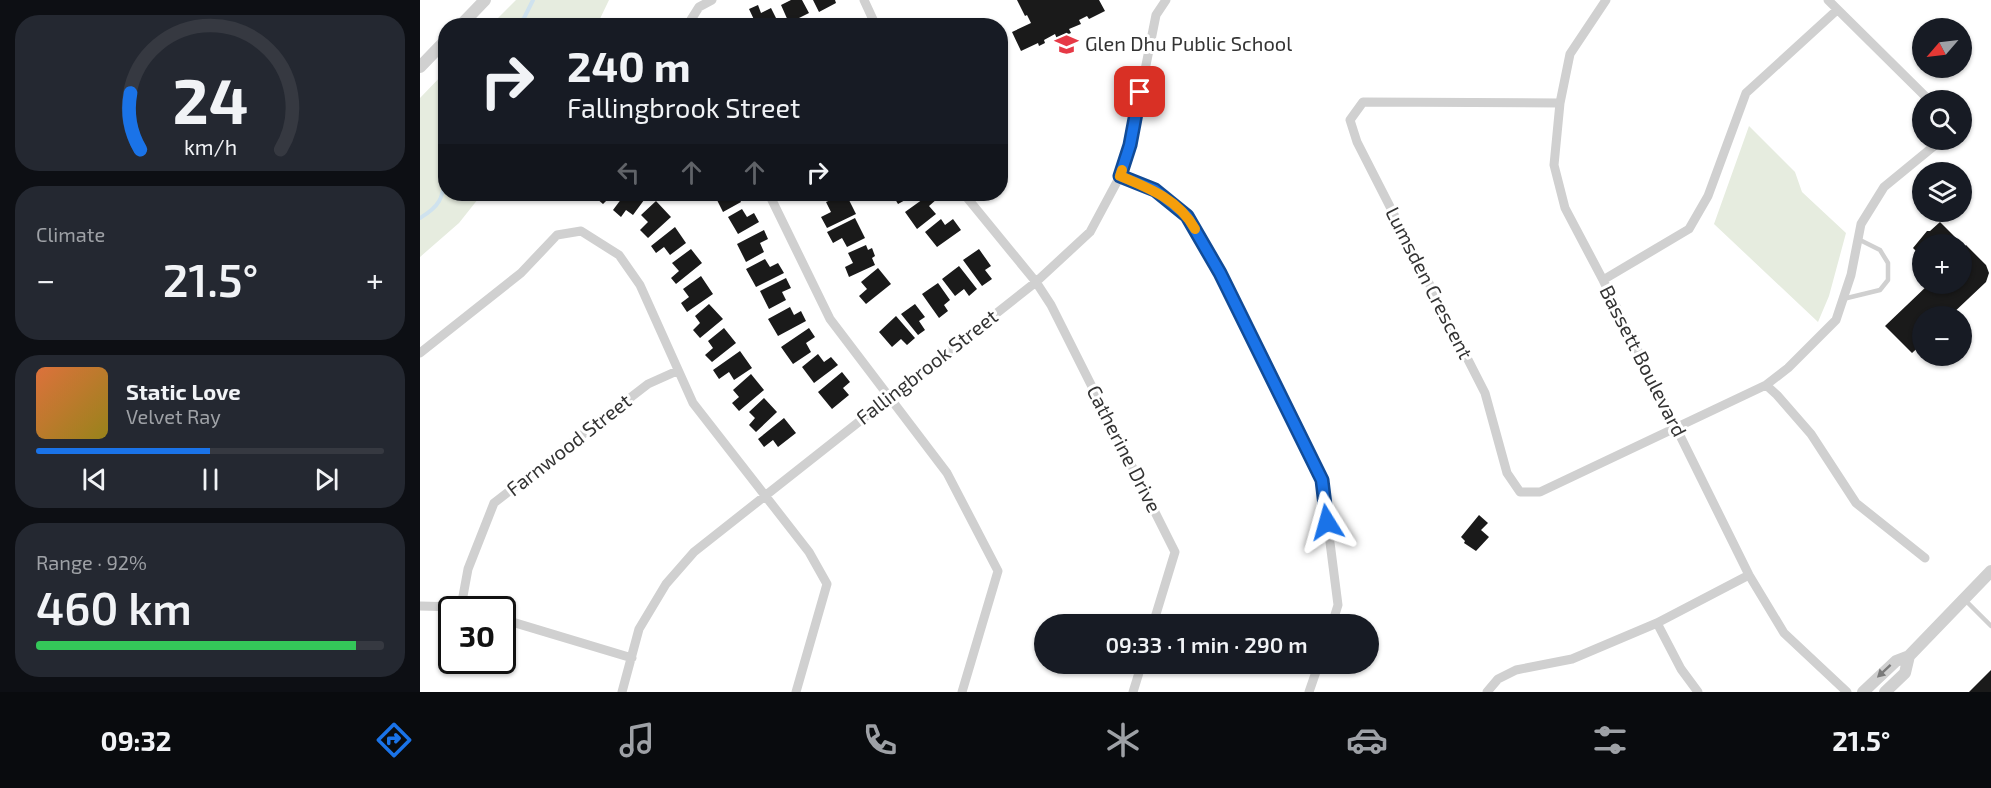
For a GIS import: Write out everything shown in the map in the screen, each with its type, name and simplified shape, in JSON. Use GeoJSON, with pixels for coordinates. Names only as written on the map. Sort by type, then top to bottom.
{"type":"FeatureCollection","features":[{"type":"Feature","properties":{"kind":"street"},"geometry":{"type":"LineString","coordinates":[[468,18],[485,0]]}},
{"type":"Feature","properties":{"kind":"street"},"geometry":{"type":"LineString","coordinates":[[692,18],[699,7],[712,0]]}},
{"type":"Feature","properties":{"kind":"street"},"geometry":{"type":"LineString","coordinates":[[864,0],[872,18]]}},
{"type":"Feature","properties":{"kind":"street","name":"Fallingbrook Street"},"geometry":{"type":"LineString","coordinates":[[621,692],[639,629],[666,584],[694,552],[1036,282],[1090,232],[1120,176],[1130,145],[1156,15],[1166,0]]}},
{"type":"Feature","properties":{"kind":"street","name":"Bassett Boulevard"},"geometry":{"type":"LineString","coordinates":[[1606,0],[1570,54],[1560,103],[1554,165],[1565,208],[1749,575],[1784,633],[1847,692]]}},
{"type":"Feature","properties":{"kind":"street"},"geometry":{"type":"LineString","coordinates":[[1828,0],[1919,90]]}},
{"type":"Feature","properties":{"kind":"street"},"geometry":{"type":"LineString","coordinates":[[1603,280],[1689,229],[1708,196],[1746,93],[1837,10]]}},
{"type":"Feature","properties":{"kind":"street"},"geometry":{"type":"LineString","coordinates":[[420,67],[438,48]]}},
{"type":"Feature","properties":{"kind":"street","name":"Lumsden Crescent"},"geometry":{"type":"LineString","coordinates":[[1560,103],[1363,102],[1350,120],[1358,142],[1485,393],[1507,473],[1520,492],[1540,492],[1677,428]]}},
{"type":"Feature","properties":{"kind":"street"},"geometry":{"type":"LineString","coordinates":[[1677,428],[1766,385],[1788,368],[1836,320],[1851,275],[1861,224],[1884,187],[1929,150]]}},
{"type":"Feature","properties":{"kind":"street"},"geometry":{"type":"LineString","coordinates":[[1120,176],[1155,190],[1187,216],[1220,273],[1322,480],[1338,605],[1335,614]]}},
{"type":"Feature","properties":{"kind":"street"},"geometry":{"type":"LineString","coordinates":[[772,201],[830,319],[946,473],[998,571],[962,692]]}},
{"type":"Feature","properties":{"kind":"street","name":"Catherine Drive"},"geometry":{"type":"LineString","coordinates":[[970,201],[1052,305],[1175,552],[1157,614]]}},
{"type":"Feature","properties":{"kind":"street"},"geometry":{"type":"LineString","coordinates":[[420,353],[521,273],[557,235],[581,231],[619,255],[640,285],[693,403],[809,552],[827,584],[796,692]]}},
{"type":"Feature","properties":{"kind":"street","name":"Farnwood Street"},"geometry":{"type":"LineString","coordinates":[[466,596],[468,569],[494,502],[648,384],[677,371]]}},
{"type":"Feature","properties":{"kind":"street"},"geometry":{"type":"LineString","coordinates":[[1766,385],[1811,434],[1856,503],[1924,558]]}},
{"type":"Feature","properties":{"kind":"street"},"geometry":{"type":"LineString","coordinates":[[1863,692],[1896,661],[1909,656],[1991,571]]}},
{"type":"Feature","properties":{"kind":"street"},"geometry":{"type":"LineString","coordinates":[[1487,692],[1498,679],[1516,670],[1572,659],[1657,623],[1749,575]]}},
{"type":"Feature","properties":{"kind":"street"},"geometry":{"type":"LineString","coordinates":[[420,606],[438,607]]}},
{"type":"Feature","properties":{"kind":"street"},"geometry":{"type":"LineString","coordinates":[[516,623],[632,658]]}},
{"type":"Feature","properties":{"kind":"street"},"geometry":{"type":"LineString","coordinates":[[1657,623],[1681,669],[1698,692]]}},
{"type":"Feature","properties":{"kind":"street"},"geometry":{"type":"LineString","coordinates":[[1885,692],[1905,673],[1909,656]]}},
{"type":"Feature","properties":{"kind":"street"},"geometry":{"type":"LineString","coordinates":[[1133,692],[1139,674]]}},
{"type":"Feature","properties":{"kind":"street"},"geometry":{"type":"LineString","coordinates":[[1309,692],[1315,674]]}},
{"type":"Feature","properties":{"kind":"lane"},"geometry":{"type":"LineString","coordinates":[[1843,298],[1880,290],[1888,280],[1888,263],[1880,250],[1858,239]]}},
{"type":"Feature","properties":{"kind":"lane"},"geometry":{"type":"LineString","coordinates":[[1964,599],[1991,626]]}},
{"type":"Feature","properties":{"kind":"shaded area"},"geometry":{"type":"Polygon","coordinates":[[[516,0],[609,0],[600,18],[498,18],[516,0]]]}},
{"type":"Feature","properties":{"kind":"shaded area"},"geometry":{"type":"Polygon","coordinates":[[[438,79],[438,201],[476,201],[459,223],[420,257],[420,98],[438,79]]]}},
{"type":"Feature","properties":{"kind":"shaded area"},"geometry":{"type":"Polygon","coordinates":[[[1749,126],[1795,172],[1802,192],[1846,233],[1829,296],[1818,322],[1714,224],[1749,126]]]}},
{"type":"Feature","properties":{"kind":"building"},"geometry":{"type":"Polygon","coordinates":[[[791,0],[802,0],[809,13],[799,18],[787,18],[781,5],[791,0]]]}},
{"type":"Feature","properties":{"kind":"building"},"geometry":{"type":"Polygon","coordinates":[[[813,0],[835,0],[836,3],[819,12],[813,0]]]}},
{"type":"Feature","properties":{"kind":"building"},"geometry":{"type":"Polygon","coordinates":[[[1017,0],[1099,0],[1105,11],[1089,19],[1087,16],[1079,20],[1081,24],[1069,29],[1071,33],[1057,39],[1055,34],[1039,46],[1038,43],[1021,51],[1012,32],[1031,23],[1017,0]]]}},
{"type":"Feature","properties":{"kind":"building"},"geometry":{"type":"Polygon","coordinates":[[[758,5],[761,13],[771,8],[776,18],[753,18],[749,9],[758,5]]]}},
{"type":"Feature","properties":{"kind":"building"},"geometry":{"type":"Polygon","coordinates":[[[620,201],[643,201],[633,215],[626,210],[621,217],[613,210],[620,201]]]}},
{"type":"Feature","properties":{"kind":"building"},"geometry":{"type":"Polygon","coordinates":[[[656,201],[671,217],[648,238],[640,230],[648,222],[641,215],[656,201]]]}},
{"type":"Feature","properties":{"kind":"building"},"geometry":{"type":"Polygon","coordinates":[[[718,201],[740,201],[741,202],[723,212],[718,201]]]}},
{"type":"Feature","properties":{"kind":"building"},"geometry":{"type":"Polygon","coordinates":[[[850,201],[856,214],[827,228],[821,217],[831,212],[826,202],[850,201]]]}},
{"type":"Feature","properties":{"kind":"building"},"geometry":{"type":"Polygon","coordinates":[[[920,201],[935,201],[929,206],[936,214],[917,229],[905,212],[920,201]]]}},
{"type":"Feature","properties":{"kind":"building"},"geometry":{"type":"Polygon","coordinates":[[[742,209],[747,217],[754,213],[759,222],[738,234],[728,217],[742,209]]]}},
{"type":"Feature","properties":{"kind":"building"},"geometry":{"type":"Polygon","coordinates":[[[855,218],[865,238],[847,247],[842,238],[833,243],[827,232],[855,218]]]}},
{"type":"Feature","properties":{"kind":"building"},"geometry":{"type":"Polygon","coordinates":[[[941,219],[945,225],[953,219],[961,230],[937,247],[925,232],[941,219]]]}},
{"type":"Feature","properties":{"kind":"building"},"geometry":{"type":"Polygon","coordinates":[[[1940,222],[1952,234],[1925,234],[1940,222]]]}},
{"type":"Feature","properties":{"kind":"building"},"geometry":{"type":"Polygon","coordinates":[[[675,227],[686,243],[670,255],[664,247],[656,253],[651,246],[675,227]]]}},
{"type":"Feature","properties":{"kind":"building"},"geometry":{"type":"Polygon","coordinates":[[[764,230],[768,239],[760,243],[764,252],[746,262],[737,244],[764,230]]]}},
{"type":"Feature","properties":{"kind":"building"},"geometry":{"type":"Polygon","coordinates":[[[866,245],[868,250],[872,248],[875,265],[849,277],[845,267],[853,263],[848,253],[866,245]]]}},
{"type":"Feature","properties":{"kind":"building"},"geometry":{"type":"Polygon","coordinates":[[[691,249],[702,263],[676,284],[671,278],[679,271],[672,263],[691,249]]]}},
{"type":"Feature","properties":{"kind":"building"},"geometry":{"type":"Polygon","coordinates":[[[979,249],[991,266],[985,270],[992,279],[982,286],[963,260],[979,249]]]}},
{"type":"Feature","properties":{"kind":"building"},"geometry":{"type":"Polygon","coordinates":[[[1972,251],[1986,265],[1989,273],[1986,282],[1961,306],[1912,306],[1912,353],[1885,326],[1919,294],[1972,294],[1972,251]]]}},
{"type":"Feature","properties":{"kind":"building"},"geometry":{"type":"Polygon","coordinates":[[[765,259],[770,267],[778,263],[784,273],[756,287],[746,269],[765,259]]]}},
{"type":"Feature","properties":{"kind":"building"},"geometry":{"type":"Polygon","coordinates":[[[959,266],[977,289],[969,296],[964,289],[955,296],[942,279],[959,266]]]}},
{"type":"Feature","properties":{"kind":"building"},"geometry":{"type":"Polygon","coordinates":[[[878,268],[891,284],[866,304],[859,296],[867,289],[861,282],[878,268]]]}},
{"type":"Feature","properties":{"kind":"building"},"geometry":{"type":"Polygon","coordinates":[[[701,276],[713,294],[687,312],[681,303],[689,297],[683,289],[701,276]]]}},
{"type":"Feature","properties":{"kind":"building"},"geometry":{"type":"Polygon","coordinates":[[[786,278],[791,288],[782,292],[786,300],[769,309],[760,291],[786,278]]]}},
{"type":"Feature","properties":{"kind":"building"},"geometry":{"type":"Polygon","coordinates":[[[938,283],[950,300],[944,305],[948,311],[939,318],[922,294],[938,283]]]}},
{"type":"Feature","properties":{"kind":"building"},"geometry":{"type":"Polygon","coordinates":[[[709,304],[723,319],[700,338],[693,330],[700,323],[695,316],[709,304]]]}},
{"type":"Feature","properties":{"kind":"building"},"geometry":{"type":"Polygon","coordinates":[[[915,304],[925,317],[919,321],[925,330],[918,335],[901,314],[915,304]]]}},
{"type":"Feature","properties":{"kind":"building"},"geometry":{"type":"Polygon","coordinates":[[[790,307],[794,315],[801,311],[806,321],[778,336],[768,319],[790,307]]]}},
{"type":"Feature","properties":{"kind":"building"},"geometry":{"type":"Polygon","coordinates":[[[896,316],[915,338],[907,345],[901,339],[892,347],[879,332],[896,316]]]}},
{"type":"Feature","properties":{"kind":"building"},"geometry":{"type":"Polygon","coordinates":[[[724,328],[736,343],[712,362],[705,355],[713,348],[708,341],[724,328]]]}},
{"type":"Feature","properties":{"kind":"building"},"geometry":{"type":"Polygon","coordinates":[[[809,328],[815,337],[806,343],[811,352],[793,364],[781,347],[809,328]]]}},
{"type":"Feature","properties":{"kind":"building"},"geometry":{"type":"Polygon","coordinates":[[[740,351],[752,368],[734,380],[729,372],[719,379],[713,370],[740,351]]]}},
{"type":"Feature","properties":{"kind":"building"},"geometry":{"type":"Polygon","coordinates":[[[818,354],[824,362],[831,357],[838,365],[814,383],[802,367],[818,354]]]}},
{"type":"Feature","properties":{"kind":"building"},"geometry":{"type":"Polygon","coordinates":[[[842,372],[850,382],[843,388],[849,395],[832,409],[818,392],[842,372]]]}},
{"type":"Feature","properties":{"kind":"building"},"geometry":{"type":"Polygon","coordinates":[[[751,374],[764,390],[739,411],[732,403],[739,397],[733,390],[751,374]]]}},
{"type":"Feature","properties":{"kind":"building"},"geometry":{"type":"Polygon","coordinates":[[[764,398],[777,412],[756,432],[749,425],[755,418],[749,412],[764,398]]]}},
{"type":"Feature","properties":{"kind":"building"},"geometry":{"type":"Polygon","coordinates":[[[784,418],[796,433],[778,447],[773,440],[764,447],[758,439],[784,418]]]}},
{"type":"Feature","properties":{"kind":"building"},"geometry":{"type":"Polygon","coordinates":[[[1479,515],[1488,523],[1481,530],[1489,537],[1476,551],[1464,543],[1461,537],[1479,515]]]}},
{"type":"Feature","properties":{"kind":"building"},"geometry":{"type":"Polygon","coordinates":[[[1991,670],[1991,692],[1969,692],[1991,670]]]}},
{"type":"Feature","properties":{"kind":"waterway"},"geometry":{"type":"LineString","coordinates":[[524,18],[533,0]]}},
{"type":"Feature","properties":{"kind":"waterway"},"geometry":{"type":"LineString","coordinates":[[420,218],[432,210],[439,201]]}},
{"type":"Feature","properties":{"kind":"slow traffic"},"geometry":{"type":"LineString","coordinates":[[1122,170],[1120,176],[1155,190],[1187,216],[1195,229]]}},
{"type":"Feature","properties":{"kind":"place","name":"Glen Dhu Public School"},"geometry":{"type":"Point","coordinates":[1067,44]}},
{"type":"Feature","properties":{"kind":"route"},"geometry":{"type":"LineString","coordinates":[[1140,92],[1130,145],[1120,176],[1155,190],[1187,216],[1220,273],[1322,480],[1327,522]]}}]}
